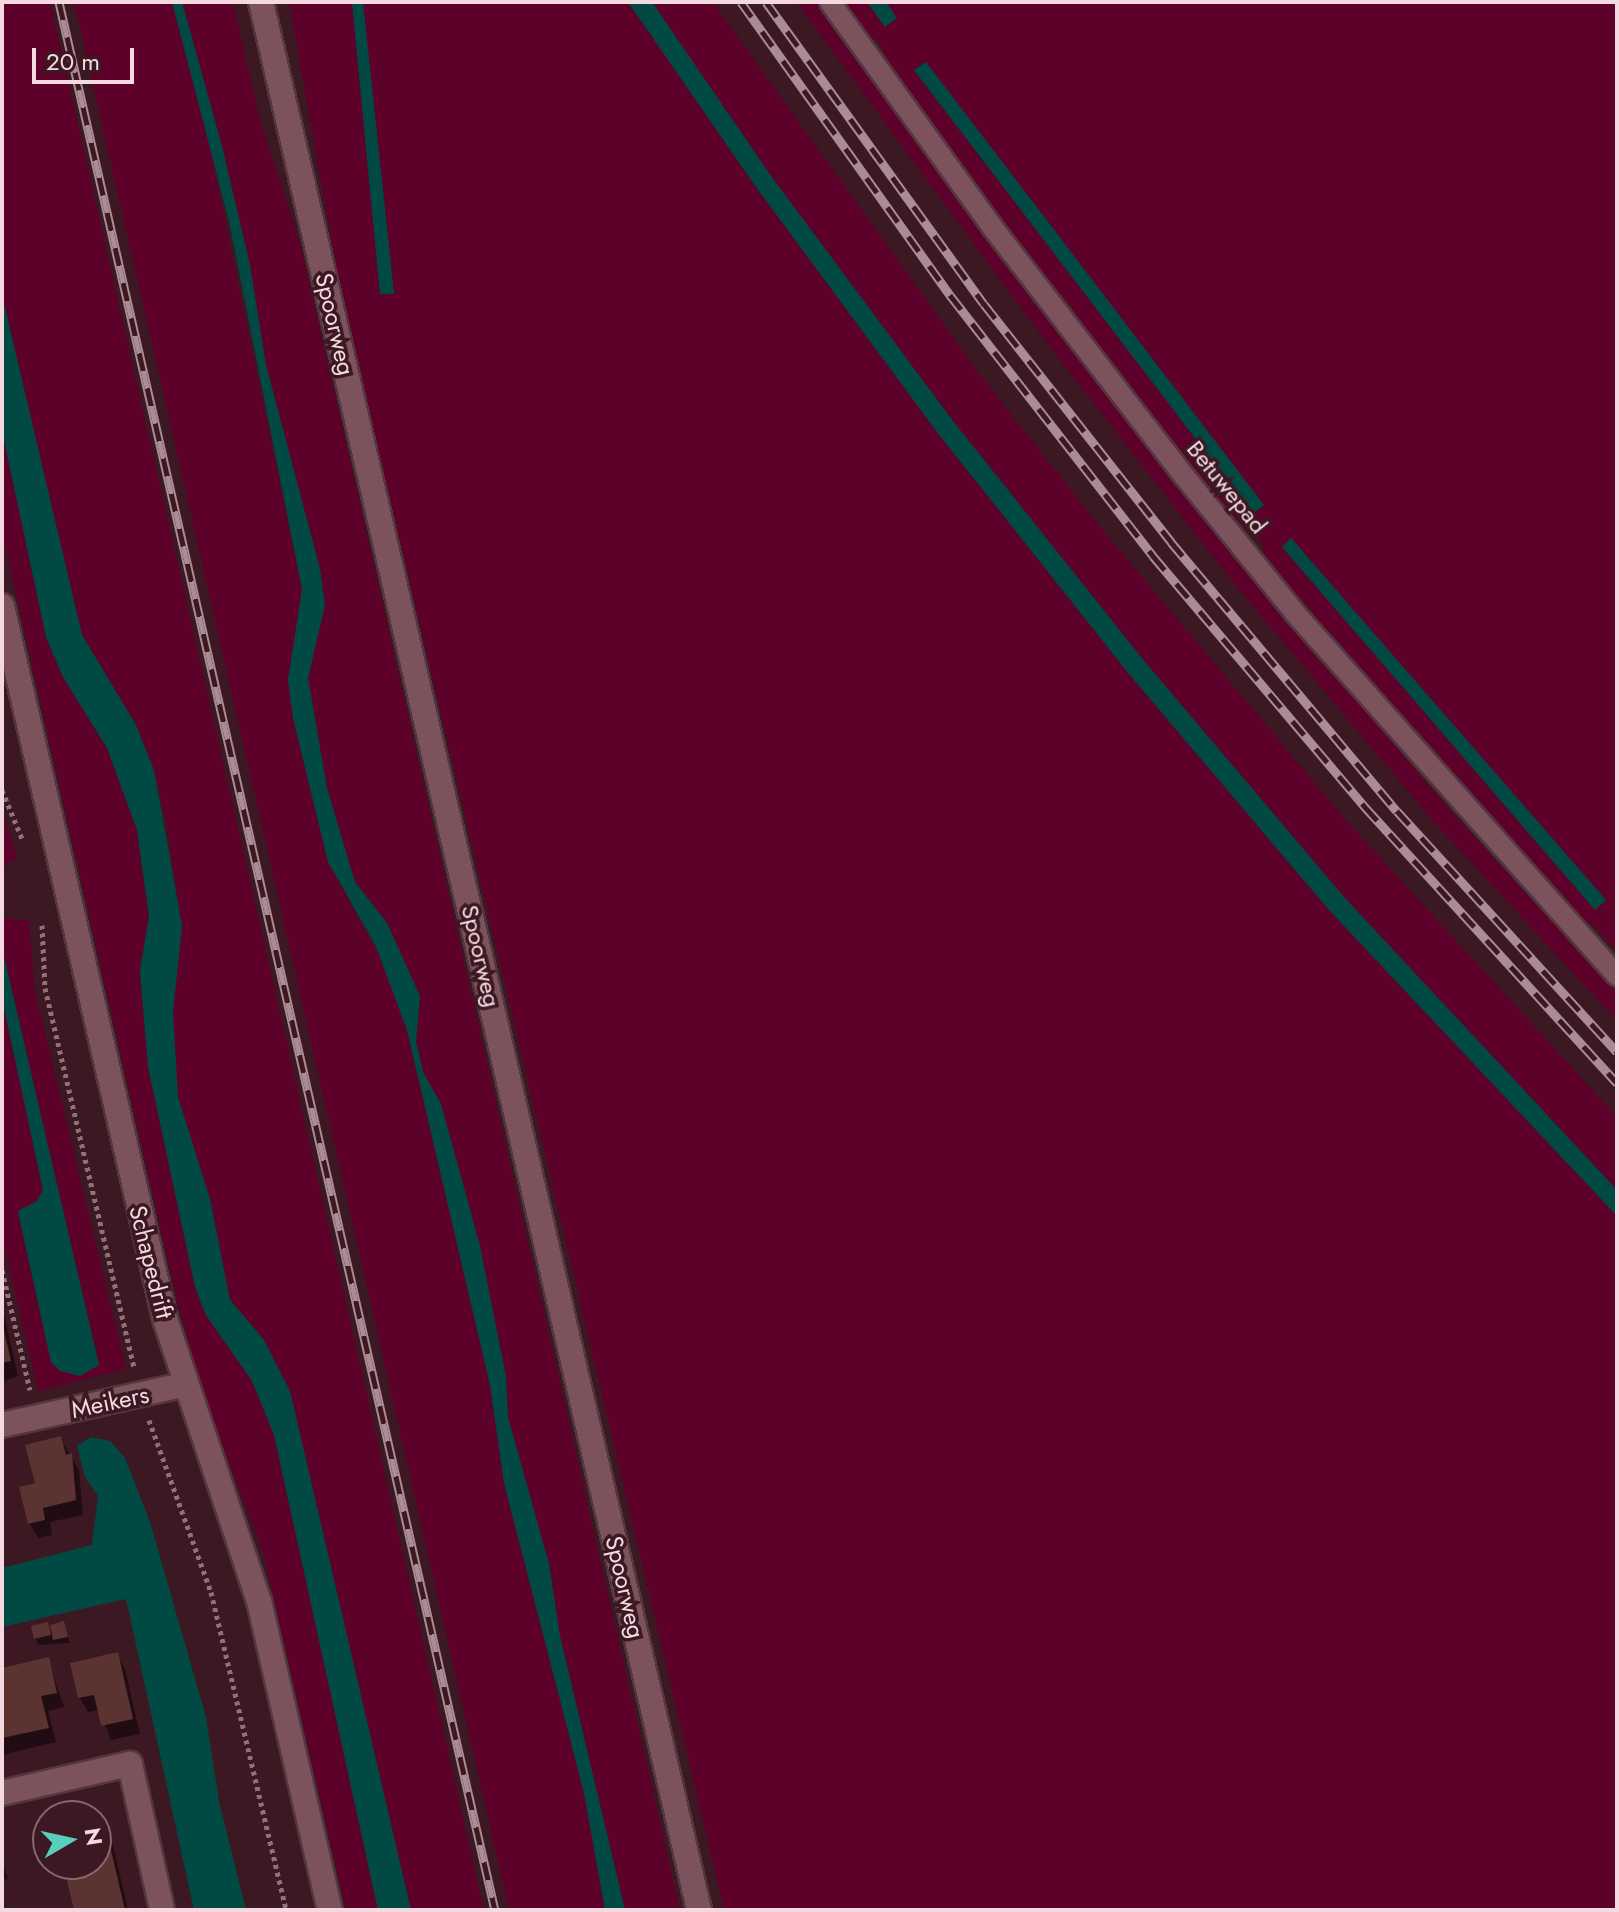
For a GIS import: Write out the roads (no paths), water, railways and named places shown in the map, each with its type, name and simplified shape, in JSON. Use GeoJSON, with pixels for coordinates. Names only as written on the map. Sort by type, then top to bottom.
{"type":"FeatureCollection","features":[{"type":"Feature","properties":{"kind":"street","name":"Spoorweg"},"geometry":{"type":"LineString","coordinates":[[261,2],[699,1910]]}},
{"type":"Feature","properties":{"kind":"street","name":"Schapedrift"},"geometry":{"type":"LineString","coordinates":[[2,606],[118,1126],[183,1385],[259,1601],[330,1910]]}},
{"type":"Feature","properties":{"kind":"street","name":"Meikers"},"geometry":{"type":"LineString","coordinates":[[2,1425],[141,1397],[183,1385]]}},
{"type":"Feature","properties":{"kind":"street"},"geometry":{"type":"LineString","coordinates":[[2,1793],[130,1764],[162,1910]]}},
{"type":"Feature","properties":{"kind":"lane","name":"Betuwepad"},"geometry":{"type":"LineString","coordinates":[[830,2],[993,228],[1185,477],[1475,821],[1617,976]]}},
{"type":"Feature","properties":{"kind":"railway"},"geometry":{"type":"LineString","coordinates":[[59,2],[495,1910]]}},
{"type":"Feature","properties":{"kind":"railway"},"geometry":{"type":"LineString","coordinates":[[741,2],[950,295],[1153,556],[1365,807],[1617,1083]]}},
{"type":"Feature","properties":{"kind":"railway"},"geometry":{"type":"LineString","coordinates":[[766,2],[984,304],[1171,542],[1397,811],[1617,1052]]}}]}
